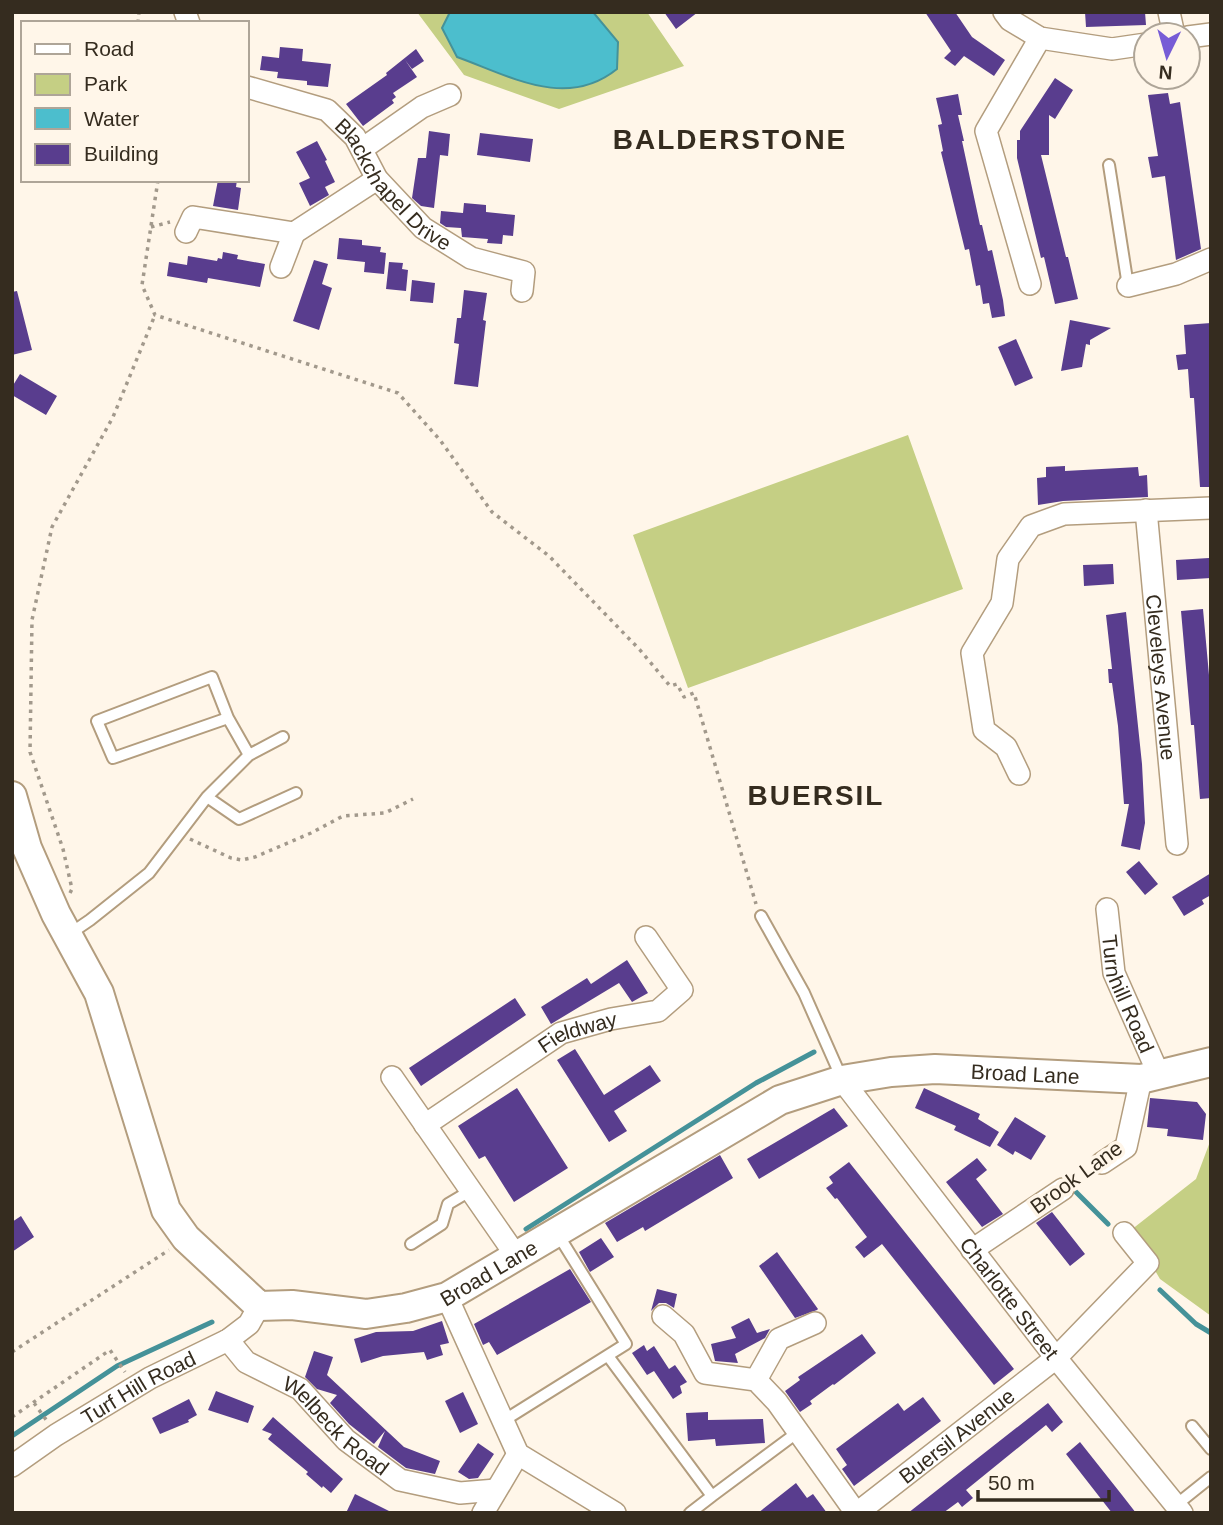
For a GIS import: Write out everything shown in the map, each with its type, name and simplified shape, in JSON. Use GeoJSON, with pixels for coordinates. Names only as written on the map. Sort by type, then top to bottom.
{"type":"FeatureCollection","features":[{"type":"Feature","properties":{"kind":"main road"},"geometry":{"type":"LineString","coordinates":[[12,796],[20,851],[99,993],[166,1210],[186,1238],[260,1306]]}},
{"type":"Feature","properties":{"kind":"main road","name":"Broad Lane"},"geometry":{"type":"LineString","coordinates":[[260,1306],[292,1305],[366,1314],[406,1308],[447,1297],[780,1100],[842,1080],[891,1072],[935,1069],[1150,1077],[1211,1062]]}},
{"type":"Feature","properties":{"kind":"street"},"geometry":{"type":"LineString","coordinates":[[1004,12],[1010,20],[1041,38],[1112,49],[1132,46]]}},
{"type":"Feature","properties":{"kind":"street"},"geometry":{"type":"LineString","coordinates":[[1030,284],[986,131],[1041,38]]}},
{"type":"Feature","properties":{"kind":"street","name":"Blackchapel Drive"},"geometry":{"type":"LineString","coordinates":[[248,87],[327,110],[355,136],[377,179],[423,228],[471,258],[524,272],[522,291]]}},
{"type":"Feature","properties":{"kind":"street"},"geometry":{"type":"LineString","coordinates":[[362,149],[422,107],[450,95]]}},
{"type":"Feature","properties":{"kind":"street"},"geometry":{"type":"LineString","coordinates":[[281,267],[294,233],[377,179]]}},
{"type":"Feature","properties":{"kind":"street"},"geometry":{"type":"LineString","coordinates":[[190,219],[294,233]]}},
{"type":"Feature","properties":{"kind":"street"},"geometry":{"type":"LineString","coordinates":[[1128,286],[1176,274],[1211,259]]}},
{"type":"Feature","properties":{"kind":"street"},"geometry":{"type":"LineString","coordinates":[[1019,774],[1006,747],[984,730],[972,653],[1002,603],[1008,559],[1031,526],[1064,514],[1211,508]]}},
{"type":"Feature","properties":{"kind":"street","name":"Cleveleys Avenue"},"geometry":{"type":"LineString","coordinates":[[1146,510],[1177,844]]}},
{"type":"Feature","properties":{"kind":"street","name":"Turnhill Road"},"geometry":{"type":"LineString","coordinates":[[1107,909],[1114,973],[1150,1077]]}},
{"type":"Feature","properties":{"kind":"street","name":"Fieldway"},"geometry":{"type":"LineString","coordinates":[[425,1125],[561,1033],[611,1019],[658,1011],[682,990],[646,937]]}},
{"type":"Feature","properties":{"kind":"street"},"geometry":{"type":"LineString","coordinates":[[392,1077],[517,1257]]}},
{"type":"Feature","properties":{"kind":"street","name":"Brook Lane"},"geometry":{"type":"LineString","coordinates":[[1101,1163],[1126,1147],[1150,1077]]}},
{"type":"Feature","properties":{"kind":"street","name":"Charlotte Street"},"geometry":{"type":"LineString","coordinates":[[842,1080],[1056,1358],[1179,1509]]}},
{"type":"Feature","properties":{"kind":"street","name":"Brook Lane"},"geometry":{"type":"LineString","coordinates":[[972,1250],[1063,1189]]}},
{"type":"Feature","properties":{"kind":"street","name":"Buersil Avenue"},"geometry":{"type":"LineString","coordinates":[[857,1513],[1056,1358],[1148,1264],[1124,1233]]}},
{"type":"Feature","properties":{"kind":"street"},"geometry":{"type":"LineString","coordinates":[[447,1297],[518,1454],[615,1513]]}},
{"type":"Feature","properties":{"kind":"street","name":"Turf Hill Road"},"geometry":{"type":"LineString","coordinates":[[12,1466],[56,1435],[150,1378],[228,1340],[249,1324],[260,1306]]}},
{"type":"Feature","properties":{"kind":"street"},"geometry":{"type":"LineString","coordinates":[[663,1316],[684,1335],[705,1373],[756,1380],[777,1402],[857,1513]]}},
{"type":"Feature","properties":{"kind":"street"},"geometry":{"type":"LineString","coordinates":[[756,1380],[779,1339],[815,1324]]}},
{"type":"Feature","properties":{"kind":"street","name":"Welbeck Road"},"geometry":{"type":"LineString","coordinates":[[228,1340],[246,1363],[300,1389],[346,1440],[400,1480],[460,1493],[496,1490]]}},
{"type":"Feature","properties":{"kind":"street"},"geometry":{"type":"LineString","coordinates":[[483,1513],[518,1454]]}},
{"type":"Feature","properties":{"kind":"lane"},"geometry":{"type":"LineString","coordinates":[[1110,164],[1128,286]]}},
{"type":"Feature","properties":{"kind":"lane"},"geometry":{"type":"LineString","coordinates":[[228,718],[113,758],[97,721],[212,677],[228,718],[249,755]]}},
{"type":"Feature","properties":{"kind":"lane"},"geometry":{"type":"LineString","coordinates":[[62,924],[90,920],[149,873],[207,797],[249,755],[283,737]]}},
{"type":"Feature","properties":{"kind":"lane"},"geometry":{"type":"LineString","coordinates":[[207,797],[239,819],[296,793]]}},
{"type":"Feature","properties":{"kind":"lane"},"geometry":{"type":"LineString","coordinates":[[761,916],[804,993],[842,1080]]}},
{"type":"Feature","properties":{"kind":"lane"},"geometry":{"type":"LineString","coordinates":[[411,1244],[442,1224],[448,1204],[470,1191]]}},
{"type":"Feature","properties":{"kind":"lane"},"geometry":{"type":"LineString","coordinates":[[503,1420],[626,1344],[557,1233]]}},
{"type":"Feature","properties":{"kind":"lane"},"geometry":{"type":"LineString","coordinates":[[608,1356],[712,1496]]}},
{"type":"Feature","properties":{"kind":"lane"},"geometry":{"type":"LineString","coordinates":[[1192,1426],[1211,1448]]}},
{"type":"Feature","properties":{"kind":"lane"},"geometry":{"type":"LineString","coordinates":[[690,1513],[798,1432]]}},
{"type":"Feature","properties":{"kind":"lane"},"geometry":{"type":"LineString","coordinates":[[1179,1509],[1211,1477]]}},
{"type":"Feature","properties":{"kind":"path"},"geometry":{"type":"LineString","coordinates":[[62,924],[72,889],[63,849],[30,752],[32,620],[52,527],[113,416],[155,315],[142,285],[158,182]]}},
{"type":"Feature","properties":{"kind":"path"},"geometry":{"type":"LineString","coordinates":[[155,315],[398,393],[440,440],[492,512],[549,556],[640,650],[670,686],[677,684],[684,697],[694,693],[761,916]]}},
{"type":"Feature","properties":{"kind":"path"},"geometry":{"type":"LineString","coordinates":[[178,835],[231,858],[242,860],[311,833],[343,816],[385,813],[413,800]]}},
{"type":"Feature","properties":{"kind":"path"},"geometry":{"type":"LineString","coordinates":[[12,1352],[186,1238]]}},
{"type":"Feature","properties":{"kind":"path"},"geometry":{"type":"LineString","coordinates":[[12,1418],[110,1350],[124,1370]]}},
{"type":"Feature","properties":{"kind":"path"},"geometry":{"type":"LineString","coordinates":[[34,1403],[47,1420]]}},
{"type":"Feature","properties":{"kind":"green space"},"geometry":{"type":"Polygon","coordinates":[[[417,12],[647,12],[684,66],[559,109],[464,75],[417,12]]]}},
{"type":"Feature","properties":{"kind":"green space"},"geometry":{"type":"Polygon","coordinates":[[[908,435],[963,589],[688,688],[633,535],[908,435]]]}},
{"type":"Feature","properties":{"kind":"green space"},"geometry":{"type":"Polygon","coordinates":[[[1211,1139],[1211,1316],[1160,1279],[1131,1230],[1196,1179],[1211,1139]]]}},
{"type":"Feature","properties":{"kind":"water"},"geometry":{"type":"Polygon","coordinates":[[[450,12],[593,12],[618,42],[617,69],[598,81],[578,87],[538,86],[517,80],[457,57],[442,28],[450,12]]]}},
{"type":"Feature","properties":{"kind":"building"},"geometry":{"type":"Polygon","coordinates":[[[664,12],[698,12],[676,29],[664,12]]]}},
{"type":"Feature","properties":{"kind":"building"},"geometry":{"type":"Polygon","coordinates":[[[925,12],[955,12],[972,37],[1005,60],[994,76],[964,56],[955,66],[944,58],[951,51],[925,12]]]}},
{"type":"Feature","properties":{"kind":"building"},"geometry":{"type":"Polygon","coordinates":[[[1085,12],[1145,12],[1146,21],[1132,21],[1132,25],[1086,27],[1085,12]]]}},
{"type":"Feature","properties":{"kind":"building"},"geometry":{"type":"Polygon","coordinates":[[[280,47],[303,49],[302,61],[331,64],[328,87],[307,85],[307,81],[277,78],[278,72],[260,70],[262,56],[279,58],[280,47]]]}},
{"type":"Feature","properties":{"kind":"building"},"geometry":{"type":"Polygon","coordinates":[[[416,49],[424,61],[412,69],[405,60],[417,77],[393,93],[396,97],[392,100],[394,103],[363,126],[346,104],[387,75],[386,73],[416,49]]]}},
{"type":"Feature","properties":{"kind":"building"},"geometry":{"type":"Polygon","coordinates":[[[1055,78],[1073,90],[1055,119],[1049,115],[1049,155],[1041,155],[1078,299],[1055,304],[1017,158],[1017,140],[1020,140],[1020,131],[1055,78]]]}},
{"type":"Feature","properties":{"kind":"building"},"geometry":{"type":"Polygon","coordinates":[[[1168,93],[1170,104],[1180,102],[1201,249],[1176,260],[1165,176],[1152,178],[1148,157],[1158,156],[1148,95],[1168,93]]]}},
{"type":"Feature","properties":{"kind":"building"},"geometry":{"type":"Polygon","coordinates":[[[958,94],[962,115],[958,115],[962,141],[980,225],[988,251],[992,250],[1005,316],[992,318],[989,303],[983,304],[980,285],[976,286],[969,249],[965,250],[941,152],[938,125],[942,124],[936,98],[958,94]]]}},
{"type":"Feature","properties":{"kind":"building"},"geometry":{"type":"Polygon","coordinates":[[[429,131],[450,134],[448,156],[440,155],[434,208],[421,206],[412,198],[418,158],[426,158],[429,131]]]}},
{"type":"Feature","properties":{"kind":"building"},"geometry":{"type":"Polygon","coordinates":[[[480,133],[533,139],[530,162],[477,155],[480,133]]]}},
{"type":"Feature","properties":{"kind":"building"},"geometry":{"type":"Polygon","coordinates":[[[317,141],[335,182],[325,187],[329,195],[310,206],[299,183],[310,178],[296,152],[317,141]]]}},
{"type":"Feature","properties":{"kind":"building"},"geometry":{"type":"Polygon","coordinates":[[[218,182],[237,182],[236,187],[241,188],[238,210],[213,206],[218,182]]]}},
{"type":"Feature","properties":{"kind":"building"},"geometry":{"type":"Polygon","coordinates":[[[464,203],[486,205],[486,212],[515,215],[513,236],[503,235],[502,244],[487,243],[488,239],[462,237],[461,228],[446,227],[440,223],[441,211],[463,213],[464,203]]]}},
{"type":"Feature","properties":{"kind":"building"},"geometry":{"type":"Polygon","coordinates":[[[339,238],[362,240],[362,245],[381,247],[380,252],[386,253],[384,274],[364,272],[365,262],[337,259],[339,238]]]}},
{"type":"Feature","properties":{"kind":"building"},"geometry":{"type":"Polygon","coordinates":[[[223,252],[238,255],[237,259],[265,264],[260,287],[208,278],[207,283],[167,276],[169,262],[187,265],[188,256],[217,261],[218,258],[222,259],[223,252]]]}},
{"type":"Feature","properties":{"kind":"building"},"geometry":{"type":"Polygon","coordinates":[[[314,260],[328,264],[322,284],[332,288],[319,330],[293,321],[314,260]]]}},
{"type":"Feature","properties":{"kind":"building"},"geometry":{"type":"Polygon","coordinates":[[[389,262],[403,263],[402,269],[408,270],[406,291],[386,289],[389,262]]]}},
{"type":"Feature","properties":{"kind":"building"},"geometry":{"type":"Polygon","coordinates":[[[412,280],[435,283],[433,303],[410,301],[412,280]]]}},
{"type":"Feature","properties":{"kind":"building"},"geometry":{"type":"Polygon","coordinates":[[[464,290],[487,293],[478,387],[454,384],[459,344],[454,343],[457,318],[461,318],[464,290]]]}},
{"type":"Feature","properties":{"kind":"building"},"geometry":{"type":"Polygon","coordinates":[[[17,291],[32,350],[12,355],[12,292],[17,291]]]}},
{"type":"Feature","properties":{"kind":"building"},"geometry":{"type":"Polygon","coordinates":[[[1070,320],[1111,328],[1090,340],[1090,345],[1086,344],[1082,367],[1061,371],[1070,320]]]}},
{"type":"Feature","properties":{"kind":"building"},"geometry":{"type":"Polygon","coordinates":[[[1211,323],[1211,487],[1200,487],[1194,398],[1190,398],[1188,369],[1178,370],[1176,355],[1186,354],[1184,325],[1211,323]]]}},
{"type":"Feature","properties":{"kind":"building"},"geometry":{"type":"Polygon","coordinates":[[[1016,339],[1033,378],[1015,386],[998,347],[1016,339]]]}},
{"type":"Feature","properties":{"kind":"building"},"geometry":{"type":"Polygon","coordinates":[[[20,374],[57,396],[46,415],[12,395],[12,387],[20,374]]]}},
{"type":"Feature","properties":{"kind":"building"},"geometry":{"type":"Polygon","coordinates":[[[1065,466],[1065,471],[1138,467],[1139,476],[1147,475],[1148,497],[1063,501],[1038,505],[1037,478],[1046,477],[1046,467],[1065,466]]]}},
{"type":"Feature","properties":{"kind":"building"},"geometry":{"type":"Polygon","coordinates":[[[1209,558],[1211,578],[1177,580],[1176,560],[1209,558]]]}},
{"type":"Feature","properties":{"kind":"building"},"geometry":{"type":"Polygon","coordinates":[[[1113,564],[1114,584],[1084,586],[1083,565],[1113,564]]]}},
{"type":"Feature","properties":{"kind":"building"},"geometry":{"type":"Polygon","coordinates":[[[1203,609],[1211,697],[1211,798],[1200,799],[1181,611],[1203,609]]]}},
{"type":"Feature","properties":{"kind":"building"},"geometry":{"type":"Polygon","coordinates":[[[1126,612],[1142,764],[1145,823],[1140,850],[1121,846],[1129,804],[1124,804],[1118,726],[1108,669],[1112,669],[1106,615],[1126,612]]]}},
{"type":"Feature","properties":{"kind":"building"},"geometry":{"type":"Polygon","coordinates":[[[1139,861],[1158,884],[1145,895],[1126,872],[1139,861]]]}},
{"type":"Feature","properties":{"kind":"building"},"geometry":{"type":"Polygon","coordinates":[[[1211,873],[1211,895],[1202,900],[1204,904],[1184,916],[1172,897],[1211,873]]]}},
{"type":"Feature","properties":{"kind":"building"},"geometry":{"type":"Polygon","coordinates":[[[627,960],[648,993],[632,1002],[619,983],[551,1024],[541,1007],[587,978],[591,984],[627,960]]]}},
{"type":"Feature","properties":{"kind":"building"},"geometry":{"type":"Polygon","coordinates":[[[515,998],[526,1015],[421,1086],[409,1068],[515,998]]]}},
{"type":"Feature","properties":{"kind":"building"},"geometry":{"type":"Polygon","coordinates":[[[575,1049],[604,1095],[650,1065],[661,1081],[614,1111],[627,1131],[609,1142],[557,1060],[575,1049]]]}},
{"type":"Feature","properties":{"kind":"building"},"geometry":{"type":"Polygon","coordinates":[[[517,1088],[568,1168],[514,1202],[485,1156],[479,1159],[458,1126],[517,1088]]]}},
{"type":"Feature","properties":{"kind":"building"},"geometry":{"type":"Polygon","coordinates":[[[924,1088],[980,1114],[978,1119],[999,1132],[990,1147],[954,1130],[956,1126],[915,1108],[924,1088]]]}},
{"type":"Feature","properties":{"kind":"building"},"geometry":{"type":"Polygon","coordinates":[[[1150,1098],[1197,1102],[1206,1114],[1203,1140],[1167,1136],[1168,1129],[1147,1127],[1150,1098]]]}},
{"type":"Feature","properties":{"kind":"building"},"geometry":{"type":"Polygon","coordinates":[[[834,1108],[848,1126],[759,1179],[747,1159],[834,1108]]]}},
{"type":"Feature","properties":{"kind":"building"},"geometry":{"type":"Polygon","coordinates":[[[1015,1117],[1046,1136],[1031,1160],[1015,1151],[1013,1155],[997,1145],[1015,1117]]]}},
{"type":"Feature","properties":{"kind":"building"},"geometry":{"type":"Polygon","coordinates":[[[720,1155],[733,1178],[645,1231],[643,1227],[617,1242],[605,1223],[720,1155]]]}},
{"type":"Feature","properties":{"kind":"building"},"geometry":{"type":"Polygon","coordinates":[[[977,1158],[987,1170],[976,1179],[1003,1214],[982,1227],[946,1182],[977,1158]]]}},
{"type":"Feature","properties":{"kind":"building"},"geometry":{"type":"Polygon","coordinates":[[[849,1162],[1014,1369],[994,1385],[882,1244],[864,1258],[855,1247],[867,1237],[826,1188],[833,1183],[829,1177],[849,1162]]]}},
{"type":"Feature","properties":{"kind":"building"},"geometry":{"type":"Polygon","coordinates":[[[1052,1212],[1085,1254],[1070,1266],[1036,1223],[1052,1212]]]}},
{"type":"Feature","properties":{"kind":"building"},"geometry":{"type":"Polygon","coordinates":[[[21,1216],[34,1237],[12,1252],[12,1222],[21,1216]]]}},
{"type":"Feature","properties":{"kind":"building"},"geometry":{"type":"Polygon","coordinates":[[[601,1238],[614,1257],[590,1272],[579,1252],[601,1238]]]}},
{"type":"Feature","properties":{"kind":"building"},"geometry":{"type":"Polygon","coordinates":[[[777,1252],[817,1310],[795,1318],[759,1266],[777,1252]]]}},
{"type":"Feature","properties":{"kind":"building"},"geometry":{"type":"Polygon","coordinates":[[[570,1269],[591,1302],[497,1355],[489,1342],[483,1345],[474,1324],[570,1269]]]}},
{"type":"Feature","properties":{"kind":"building"},"geometry":{"type":"Polygon","coordinates":[[[657,1289],[677,1294],[674,1308],[666,1303],[659,1303],[651,1311],[657,1289]]]}},
{"type":"Feature","properties":{"kind":"building"},"geometry":{"type":"Polygon","coordinates":[[[749,1318],[757,1333],[770,1329],[765,1338],[735,1354],[738,1363],[715,1361],[711,1344],[736,1338],[731,1327],[749,1318]]]}},
{"type":"Feature","properties":{"kind":"building"},"geometry":{"type":"Polygon","coordinates":[[[442,1321],[449,1343],[440,1345],[443,1355],[427,1360],[424,1352],[383,1356],[361,1363],[354,1339],[376,1332],[413,1331],[442,1321]]]}},
{"type":"Feature","properties":{"kind":"building"},"geometry":{"type":"Polygon","coordinates":[[[862,1334],[876,1353],[810,1401],[812,1404],[800,1412],[785,1391],[800,1380],[798,1377],[862,1334]]]}},
{"type":"Feature","properties":{"kind":"building"},"geometry":{"type":"Polygon","coordinates":[[[644,1345],[647,1351],[654,1346],[669,1369],[675,1365],[687,1382],[680,1386],[682,1393],[673,1399],[654,1371],[647,1375],[632,1353],[644,1345]]]}},
{"type":"Feature","properties":{"kind":"building"},"geometry":{"type":"Polygon","coordinates":[[[314,1351],[333,1357],[327,1375],[404,1447],[440,1461],[435,1474],[406,1468],[378,1447],[385,1431],[374,1444],[349,1424],[330,1403],[337,1395],[317,1389],[305,1377],[314,1351]]]}},
{"type":"Feature","properties":{"kind":"building"},"geometry":{"type":"Polygon","coordinates":[[[216,1391],[254,1406],[248,1423],[208,1410],[216,1391]]]}},
{"type":"Feature","properties":{"kind":"building"},"geometry":{"type":"Polygon","coordinates":[[[463,1392],[478,1424],[460,1433],[445,1401],[463,1392]]]}},
{"type":"Feature","properties":{"kind":"building"},"geometry":{"type":"Polygon","coordinates":[[[923,1397],[941,1421],[854,1486],[842,1469],[847,1465],[836,1449],[898,1403],[904,1411],[923,1397]]]}},
{"type":"Feature","properties":{"kind":"building"},"geometry":{"type":"Polygon","coordinates":[[[189,1399],[197,1415],[188,1420],[189,1422],[160,1434],[152,1418],[189,1399]]]}},
{"type":"Feature","properties":{"kind":"building"},"geometry":{"type":"Polygon","coordinates":[[[1048,1403],[1063,1422],[1052,1432],[1046,1425],[966,1490],[973,1498],[962,1507],[958,1502],[943,1513],[908,1513],[1048,1403]]]}},
{"type":"Feature","properties":{"kind":"building"},"geometry":{"type":"Polygon","coordinates":[[[708,1412],[708,1420],[763,1419],[765,1443],[716,1446],[715,1439],[688,1441],[686,1413],[708,1412]]]}},
{"type":"Feature","properties":{"kind":"building"},"geometry":{"type":"Polygon","coordinates":[[[273,1417],[343,1479],[331,1493],[268,1439],[272,1434],[262,1430],[273,1417]]]}},
{"type":"Feature","properties":{"kind":"building"},"geometry":{"type":"Polygon","coordinates":[[[1080,1442],[1136,1513],[1112,1513],[1066,1454],[1080,1442]]]}},
{"type":"Feature","properties":{"kind":"building"},"geometry":{"type":"Polygon","coordinates":[[[478,1443],[494,1454],[478,1478],[469,1479],[458,1472],[478,1443]]]}},
{"type":"Feature","properties":{"kind":"building"},"geometry":{"type":"Polygon","coordinates":[[[796,1483],[807,1498],[813,1494],[827,1513],[758,1513],[796,1483]]]}},
{"type":"Feature","properties":{"kind":"building"},"geometry":{"type":"Polygon","coordinates":[[[355,1494],[393,1513],[346,1513],[355,1494]]]}},
{"type":"Feature","properties":{"kind":"waterway"},"geometry":{"type":"LineString","coordinates":[[526,1229],[756,1083],[814,1052]]}},
{"type":"Feature","properties":{"kind":"waterway"},"geometry":{"type":"LineString","coordinates":[[1073,1189],[1108,1224]]}},
{"type":"Feature","properties":{"kind":"waterway"},"geometry":{"type":"LineString","coordinates":[[1160,1290],[1196,1324],[1211,1333]]}},
{"type":"Feature","properties":{"kind":"waterway"},"geometry":{"type":"LineString","coordinates":[[12,1436],[117,1366],[212,1322]]}},
{"type":"Feature","properties":{"kind":"district","name":"BALDERSTONE"},"geometry":{"type":"Point","coordinates":[730,139]}},
{"type":"Feature","properties":{"kind":"district","name":"BUERSIL"},"geometry":{"type":"Point","coordinates":[816,795]}}]}
